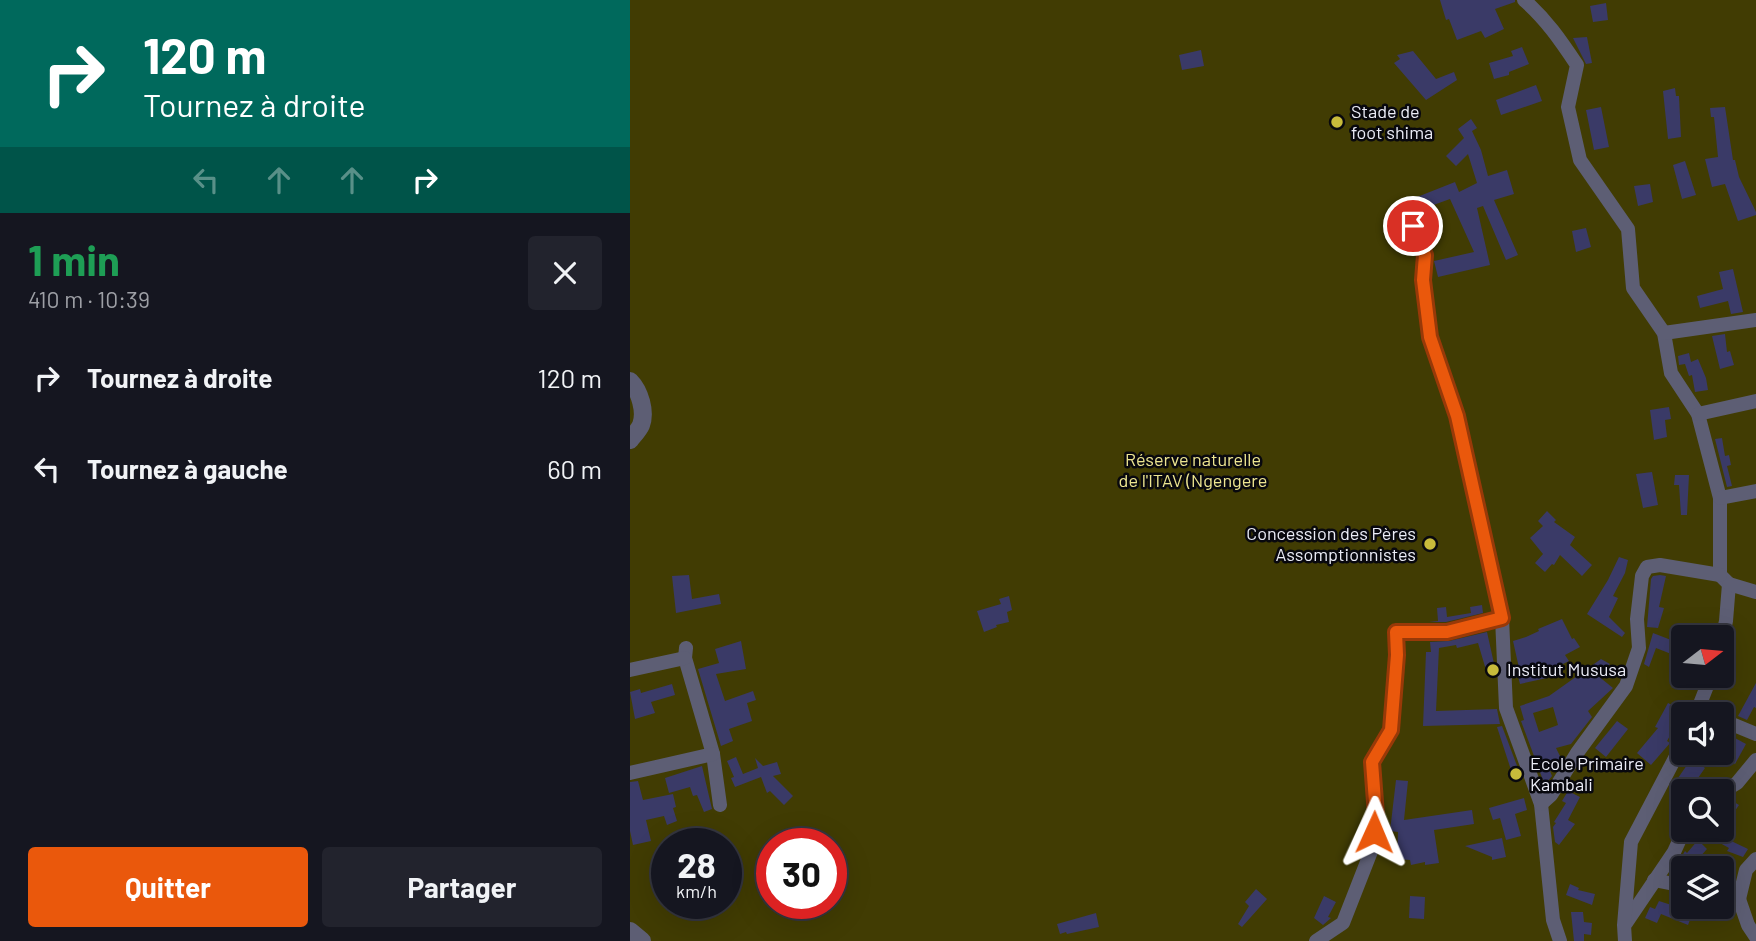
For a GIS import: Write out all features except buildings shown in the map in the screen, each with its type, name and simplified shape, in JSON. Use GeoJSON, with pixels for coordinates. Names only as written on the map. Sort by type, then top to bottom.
{"type":"FeatureCollection","features":[{"type":"Feature","properties":{"kind":"street"},"geometry":{"type":"LineString","coordinates":[[1524,0],[1541,7],[1577,65],[1568,107],[1580,160],[1628,229],[1633,288],[1664,333],[1671,373],[1698,414],[1720,498],[1726,625]]}},
{"type":"Feature","properties":{"kind":"street"},"geometry":{"type":"LineString","coordinates":[[1413,226],[1425,255],[1423,280],[1430,337],[1457,416],[1502,618],[1506,708],[1541,804],[1553,920],[1560,941]]}},
{"type":"Feature","properties":{"kind":"street"},"geometry":{"type":"LineString","coordinates":[[1664,333],[1756,320]]}},
{"type":"Feature","properties":{"kind":"street"},"geometry":{"type":"LineString","coordinates":[[630,381],[634,384],[642,404],[641,424],[630,440]]}},
{"type":"Feature","properties":{"kind":"street"},"geometry":{"type":"LineString","coordinates":[[1698,414],[1756,401]]}},
{"type":"Feature","properties":{"kind":"street"},"geometry":{"type":"LineString","coordinates":[[1720,498],[1756,491]]}},
{"type":"Feature","properties":{"kind":"street"},"geometry":{"type":"LineString","coordinates":[[1541,804],[1551,795],[1577,753],[1626,686],[1639,648],[1637,619],[1642,576],[1647,567],[1660,565],[1724,579],[1756,592]]}},
{"type":"Feature","properties":{"kind":"street"},"geometry":{"type":"LineString","coordinates":[[1316,941],[1343,922],[1372,849],[1376,815],[1372,762],[1391,730],[1397,655],[1396,632],[1447,632],[1502,618]]}},
{"type":"Feature","properties":{"kind":"street"},"geometry":{"type":"LineString","coordinates":[[630,670],[685,653],[713,754],[720,805]]}},
{"type":"Feature","properties":{"kind":"street"},"geometry":{"type":"LineString","coordinates":[[1734,725],[1756,734]]}},
{"type":"Feature","properties":{"kind":"street"},"geometry":{"type":"LineString","coordinates":[[630,773],[713,754]]}},
{"type":"Feature","properties":{"kind":"street"},"geometry":{"type":"LineString","coordinates":[[1734,785],[1756,760]]}},
{"type":"Feature","properties":{"kind":"street"},"geometry":{"type":"LineString","coordinates":[[1625,941],[1631,842],[1671,765]]}},
{"type":"Feature","properties":{"kind":"street"},"geometry":{"type":"LineString","coordinates":[[1624,925],[1675,852],[1679,842]]}},
{"type":"Feature","properties":{"kind":"street"},"geometry":{"type":"LineString","coordinates":[[1756,859],[1746,870],[1739,899],[1748,925],[1756,937]]}},
{"type":"Feature","properties":{"kind":"street"},"geometry":{"type":"LineString","coordinates":[[1654,880],[1671,883]]}},
{"type":"Feature","properties":{"kind":"street"},"geometry":{"type":"LineString","coordinates":[[1734,898],[1739,899]]}},
{"type":"Feature","properties":{"kind":"street"},"geometry":{"type":"LineString","coordinates":[[630,931],[642,941]]}},
{"type":"Feature","properties":{"kind":"green space","name":"Réserve naturelle de l'ITAV (Ngengere"},"geometry":{"type":"Polygon","coordinates":[[[630,0],[1756,0],[1756,941],[630,941],[630,0]]]}},
{"type":"Feature","properties":{"kind":"place","name":"Stade de foot shima"},"geometry":{"type":"Point","coordinates":[1337,122]}},
{"type":"Feature","properties":{"kind":"place","name":"Concession des Pères Assomptionnistes"},"geometry":{"type":"Point","coordinates":[1430,544]}},
{"type":"Feature","properties":{"kind":"place","name":"Institut Mususa"},"geometry":{"type":"Point","coordinates":[1493,670]}},
{"type":"Feature","properties":{"kind":"place","name":"Ecole Primaire Kambali"},"geometry":{"type":"Point","coordinates":[1516,774]}},
{"type":"Feature","properties":{"kind":"route"},"geometry":{"type":"LineString","coordinates":[[1374,832],[1376,815],[1372,762],[1391,730],[1397,655],[1396,632],[1447,632],[1502,618],[1457,416],[1430,337],[1423,280],[1425,255],[1413,226]]}}]}
